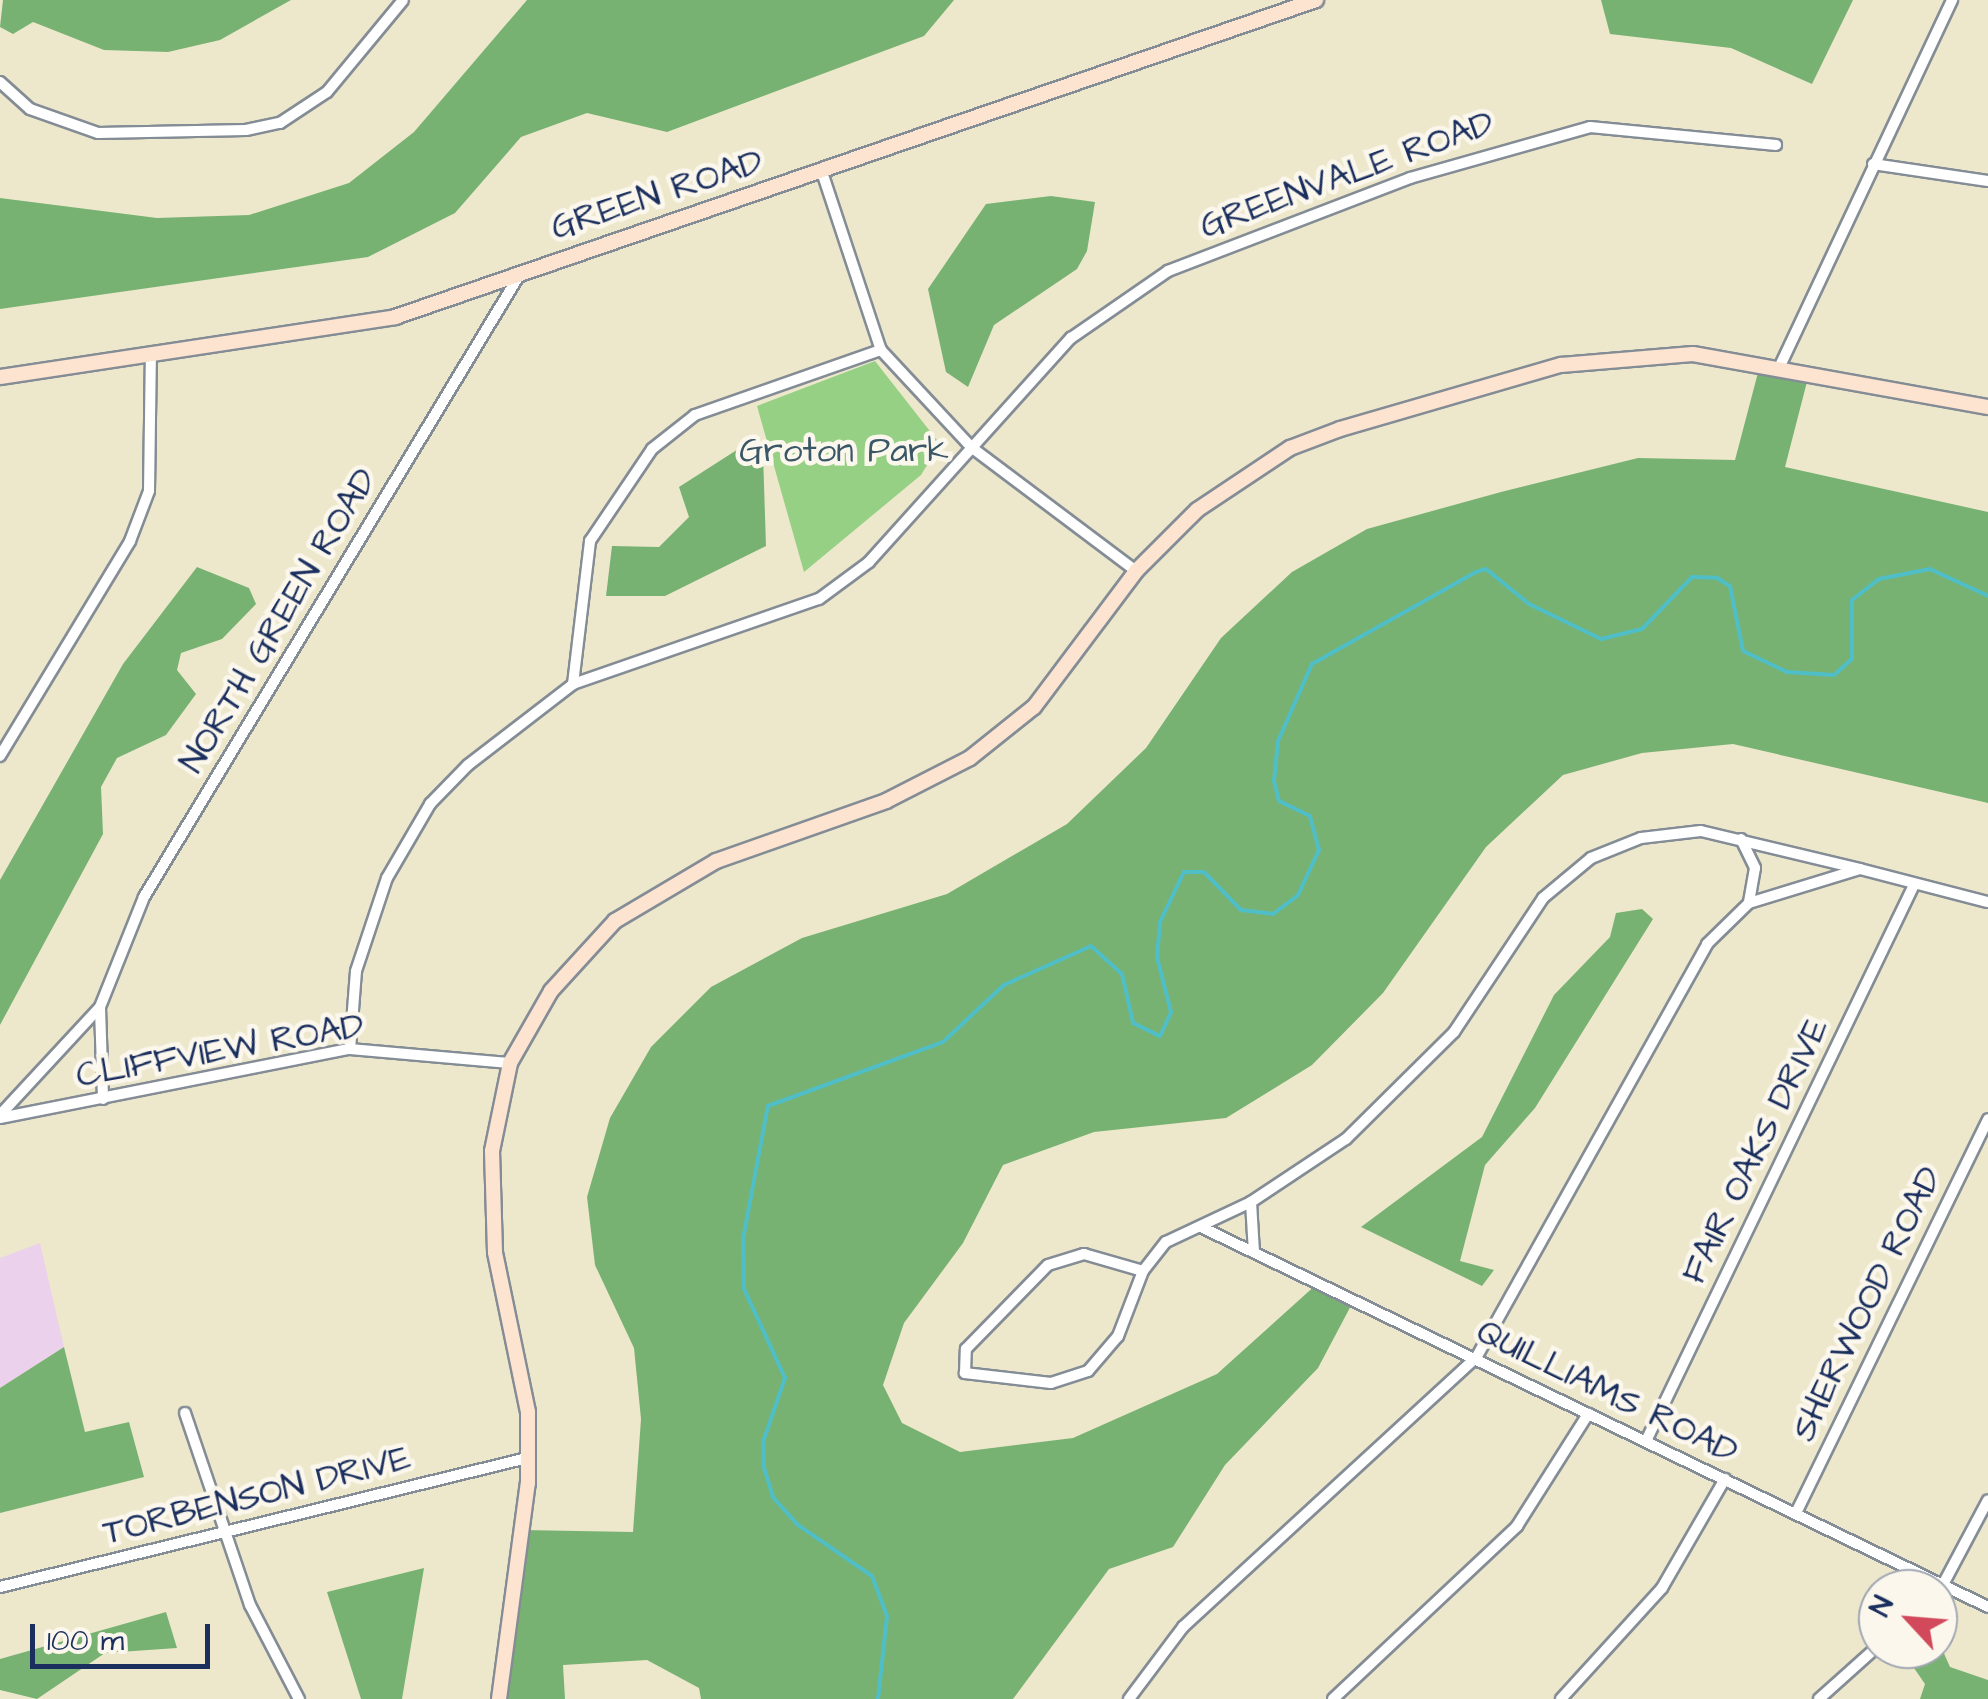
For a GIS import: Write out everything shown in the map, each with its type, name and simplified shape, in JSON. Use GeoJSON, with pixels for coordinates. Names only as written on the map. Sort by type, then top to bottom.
{"type":"FeatureCollection","features":[{"type":"Feature","properties":{"kind":"street"},"geometry":{"type":"LineString","coordinates":[[0,82],[30,108],[98,133],[246,130],[280,123],[327,92],[402,0]]}},
{"type":"Feature","properties":{"kind":"street","name":"GREEN ROAD"},"geometry":{"type":"LineString","coordinates":[[0,378],[395,317],[1316,0]]}},
{"type":"Feature","properties":{"kind":"street"},"geometry":{"type":"LineString","coordinates":[[1780,368],[1952,0]]}},
{"type":"Feature","properties":{"kind":"street","name":"GREENVALE ROAD"},"geometry":{"type":"LineString","coordinates":[[350,1049],[367,927],[422,816],[491,744],[573,684],[819,599],[869,562],[1071,338],[1168,271],[1251,232],[1590,127],[1776,145]]}},
{"type":"Feature","properties":{"kind":"street"},"geometry":{"type":"LineString","coordinates":[[1873,164],[1988,182]]}},
{"type":"Feature","properties":{"kind":"street"},"geometry":{"type":"LineString","coordinates":[[822,172],[881,350],[971,447],[1136,570]]}},
{"type":"Feature","properties":{"kind":"street","name":"NORTH GREEN ROAD"},"geometry":{"type":"LineString","coordinates":[[0,1117],[100,1007],[144,897],[522,271]]}},
{"type":"Feature","properties":{"kind":"street"},"geometry":{"type":"LineString","coordinates":[[573,684],[590,541],[652,449],[695,415],[881,350]]}},
{"type":"Feature","properties":{"kind":"street"},"geometry":{"type":"LineString","coordinates":[[498,1699],[527,1458],[528,1412],[490,1204],[510,1063],[550,992],[615,921],[716,861],[886,801],[970,758],[1034,707],[1136,570],[1197,510],[1290,448],[1561,365],[1694,354],[1988,407]]}},
{"type":"Feature","properties":{"kind":"street"},"geometry":{"type":"LineString","coordinates":[[0,756],[130,541],[150,491],[151,356]]}},
{"type":"Feature","properties":{"kind":"street"},"geometry":{"type":"LineString","coordinates":[[1142,1271],[1084,1254],[1048,1264],[966,1349],[965,1373],[1050,1383],[1088,1370],[1118,1336],[1142,1271],[1166,1242],[1251,1202],[1399,1093],[1564,876],[1641,838],[1740,838],[1988,902]]}},
{"type":"Feature","properties":{"kind":"street"},"geometry":{"type":"LineString","coordinates":[[1740,838],[1755,868],[1749,903]]}},
{"type":"Feature","properties":{"kind":"street"},"geometry":{"type":"LineString","coordinates":[[1129,1699],[1183,1628],[1476,1358],[1707,944],[1749,903],[1860,869]]}},
{"type":"Feature","properties":{"kind":"street","name":"FAIR OAKS DRIVE"},"geometry":{"type":"LineString","coordinates":[[1646,1440],[1914,885]]}},
{"type":"Feature","properties":{"kind":"street","name":"NORTH GREEN ROAD"},"geometry":{"type":"LineString","coordinates":[[100,1007],[103,1100]]}},
{"type":"Feature","properties":{"kind":"street","name":"CLIFFVIEW ROAD"},"geometry":{"type":"LineString","coordinates":[[0,1117],[350,1049],[510,1063]]}},
{"type":"Feature","properties":{"kind":"street","name":"SHERWOOD ROAD"},"geometry":{"type":"LineString","coordinates":[[1796,1513],[1988,1119]]}},
{"type":"Feature","properties":{"kind":"street"},"geometry":{"type":"LineString","coordinates":[[1251,1202],[1254,1252]]}},
{"type":"Feature","properties":{"kind":"street","name":"QUILLIAMS ROAD"},"geometry":{"type":"LineString","coordinates":[[1202,1227],[1796,1513],[1902,1569]]}},
{"type":"Feature","properties":{"kind":"street"},"geometry":{"type":"LineString","coordinates":[[185,1413],[250,1604],[299,1699]]}},
{"type":"Feature","properties":{"kind":"street"},"geometry":{"type":"LineString","coordinates":[[1333,1699],[1517,1526],[1588,1414]]}},
{"type":"Feature","properties":{"kind":"street","name":"TORBENSON DRIVE"},"geometry":{"type":"LineString","coordinates":[[0,1587],[527,1458]]}},
{"type":"Feature","properties":{"kind":"street"},"geometry":{"type":"LineString","coordinates":[[1561,1699],[1662,1588],[1726,1479]]}},
{"type":"Feature","properties":{"kind":"street"},"geometry":{"type":"LineString","coordinates":[[1953,1569],[1988,1500]]}},
{"type":"Feature","properties":{"kind":"street","name":"QUILLIAMS ROAD"},"geometry":{"type":"LineString","coordinates":[[1958,1596],[1988,1607]]}},
{"type":"Feature","properties":{"kind":"street"},"geometry":{"type":"LineString","coordinates":[[1819,1699],[1858,1664]]}},
{"type":"Feature","properties":{"kind":"shaded area"},"geometry":{"type":"Polygon","coordinates":[[[40,1243],[64,1347],[0,1388],[0,1258],[40,1243]]]}},
{"type":"Feature","properties":{"kind":"green space"},"geometry":{"type":"Polygon","coordinates":[[[3,0],[291,0],[220,40],[168,52],[104,50],[33,22],[13,34],[0,27],[3,0]]]}},
{"type":"Feature","properties":{"kind":"green space"},"geometry":{"type":"Polygon","coordinates":[[[527,0],[954,0],[924,36],[667,132],[587,113],[521,137],[455,213],[368,257],[0,309],[0,198],[157,218],[249,215],[349,183],[414,132],[527,0]]]}},
{"type":"Feature","properties":{"kind":"green space"},"geometry":{"type":"Polygon","coordinates":[[[1601,0],[1853,0],[1812,84],[1731,48],[1610,34],[1601,0]]]}},
{"type":"Feature","properties":{"kind":"green space"},"geometry":{"type":"Polygon","coordinates":[[[1051,196],[1095,202],[1087,251],[1077,269],[994,325],[968,387],[946,372],[928,289],[986,204],[1051,196]]]}},
{"type":"Feature","properties":{"kind":"green space","name":"Groton Park"},"geometry":{"type":"Polygon","coordinates":[[[875,361],[940,444],[921,475],[804,572],[757,406],[875,361]]]}},
{"type":"Feature","properties":{"kind":"green space"},"geometry":{"type":"Polygon","coordinates":[[[1760,365],[1809,374],[1785,467],[1988,512],[1988,803],[1733,744],[1642,753],[1563,775],[1486,847],[1383,993],[1312,1065],[1226,1118],[1094,1132],[1003,1165],[963,1243],[904,1323],[883,1385],[902,1423],[960,1452],[1073,1438],[1217,1374],[1318,1283],[1354,1300],[1318,1368],[1225,1465],[1173,1547],[1109,1569],[1013,1699],[701,1699],[699,1688],[647,1660],[563,1665],[565,1699],[499,1699],[522,1530],[633,1532],[641,1419],[634,1348],[595,1265],[587,1197],[610,1118],[651,1047],[711,987],[802,938],[947,894],[1067,824],[1146,748],[1221,638],[1292,572],[1367,529],[1501,492],[1638,458],[1735,460],[1760,365]]]}},
{"type":"Feature","properties":{"kind":"green space"},"geometry":{"type":"Polygon","coordinates":[[[743,446],[763,454],[766,546],[665,596],[606,596],[612,546],[659,547],[689,517],[679,487],[743,446]]]}},
{"type":"Feature","properties":{"kind":"green space"},"geometry":{"type":"Polygon","coordinates":[[[197,567],[249,588],[256,604],[222,639],[181,653],[177,670],[196,694],[166,735],[117,758],[101,787],[103,834],[0,1025],[0,880],[123,664],[197,567]]]}},
{"type":"Feature","properties":{"kind":"green space"},"geometry":{"type":"Polygon","coordinates":[[[1642,909],[1653,919],[1535,1108],[1485,1165],[1460,1261],[1494,1270],[1482,1286],[1361,1227],[1482,1137],[1554,995],[1610,937],[1616,913],[1642,909]]]}},
{"type":"Feature","properties":{"kind":"green space"},"geometry":{"type":"Polygon","coordinates":[[[64,1347],[85,1432],[129,1422],[144,1477],[0,1513],[0,1388],[64,1347]]]}},
{"type":"Feature","properties":{"kind":"green space"},"geometry":{"type":"Polygon","coordinates":[[[424,1568],[402,1699],[361,1699],[327,1592],[424,1568]]]}},
{"type":"Feature","properties":{"kind":"green space"},"geometry":{"type":"Polygon","coordinates":[[[166,1612],[177,1648],[105,1653],[37,1699],[0,1690],[0,1659],[166,1612]]]}},
{"type":"Feature","properties":{"kind":"green space"},"geometry":{"type":"Polygon","coordinates":[[[1915,1669],[1956,1669],[1988,1680],[1988,1699],[1920,1699],[1925,1684],[1915,1669]]]}},
{"type":"Feature","properties":{"kind":"waterway"},"geometry":{"type":"LineString","coordinates":[[878,1699],[887,1616],[872,1576],[798,1525],[773,1497],[764,1468],[763,1442],[785,1378],[744,1289],[743,1239],[768,1106],[943,1042],[1004,985],[1091,946],[1122,974],[1133,1023],[1160,1036],[1171,1012],[1157,957],[1160,922],[1184,872],[1204,872],[1241,910],[1273,914],[1298,895],[1319,850],[1310,816],[1279,801],[1274,781],[1278,741],[1312,664],[1476,572],[1486,569],[1529,604],[1601,639],[1642,629],[1692,577],[1717,578],[1730,586],[1743,651],[1787,672],[1834,675],[1852,659],[1852,600],[1879,579],[1930,569],[1988,596]]}}]}
